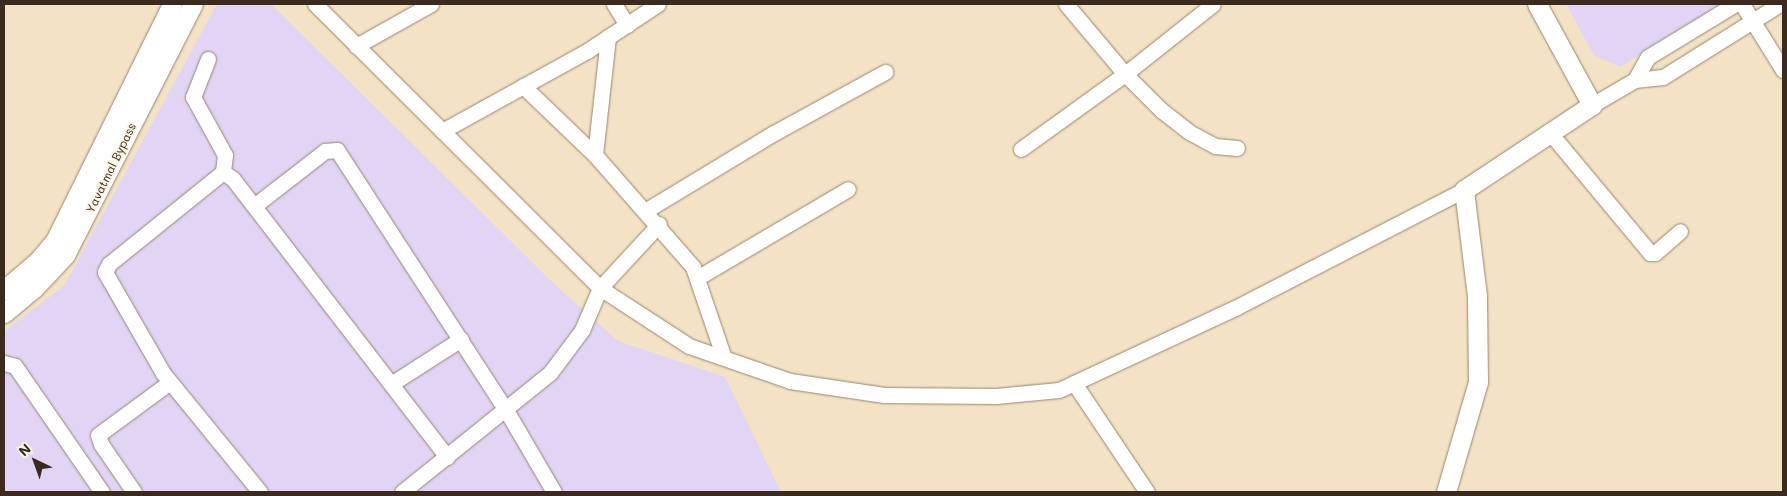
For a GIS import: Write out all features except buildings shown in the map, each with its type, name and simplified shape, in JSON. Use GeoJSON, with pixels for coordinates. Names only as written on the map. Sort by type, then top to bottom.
{"type":"FeatureCollection","features":[{"type":"Feature","properties":{"kind":"main road","name":"Yavatmal Bypass"},"geometry":{"type":"LineString","coordinates":[[4,290],[38,261],[55,241],[172,4]]}},
{"type":"Feature","properties":{"kind":"main road","name":"Yavatmal Bypass"},"geometry":{"type":"LineString","coordinates":[[4,313],[34,288],[66,255],[192,4]]}},
{"type":"Feature","properties":{"kind":"main road"},"geometry":{"type":"LineString","coordinates":[[1446,492],[1478,382],[1477,296],[1464,190],[1592,105],[1537,4]]}},
{"type":"Feature","properties":{"kind":"street"},"geometry":{"type":"LineString","coordinates":[[315,4],[600,288],[689,346],[790,381],[884,395],[996,396],[1059,390],[1237,307],[1464,190]]}},
{"type":"Feature","properties":{"kind":"street"},"geometry":{"type":"LineString","coordinates":[[356,46],[431,4]]}},
{"type":"Feature","properties":{"kind":"street"},"geometry":{"type":"LineString","coordinates":[[614,4],[627,25]]}},
{"type":"Feature","properties":{"kind":"street"},"geometry":{"type":"LineString","coordinates":[[442,131],[608,37],[658,4]]}},
{"type":"Feature","properties":{"kind":"street"},"geometry":{"type":"LineString","coordinates":[[1066,4],[1125,74],[1188,132],[1215,146],[1237,148]]}},
{"type":"Feature","properties":{"kind":"street"},"geometry":{"type":"LineString","coordinates":[[1021,149],[1125,74],[1213,4]]}},
{"type":"Feature","properties":{"kind":"street"},"geometry":{"type":"LineString","coordinates":[[1635,80],[1648,57],[1735,4]]}},
{"type":"Feature","properties":{"kind":"street"},"geometry":{"type":"LineString","coordinates":[[1742,4],[1783,70]]}},
{"type":"Feature","properties":{"kind":"street"},"geometry":{"type":"LineString","coordinates":[[1592,105],[1635,80],[1663,77],[1780,4]]}},
{"type":"Feature","properties":{"kind":"street"},"geometry":{"type":"LineString","coordinates":[[595,155],[608,37]]}},
{"type":"Feature","properties":{"kind":"street"},"geometry":{"type":"LineString","coordinates":[[208,59],[194,97],[224,155],[223,172],[109,264],[105,272],[170,382],[260,492]]}},
{"type":"Feature","properties":{"kind":"street"},"geometry":{"type":"LineString","coordinates":[[645,211],[774,133],[885,72]]}},
{"type":"Feature","properties":{"kind":"street"},"geometry":{"type":"LineString","coordinates":[[523,86],[595,155],[659,224],[693,267],[724,358]]}},
{"type":"Feature","properties":{"kind":"street"},"geometry":{"type":"LineString","coordinates":[[1550,134],[1650,254],[1655,253],[1680,231]]}},
{"type":"Feature","properties":{"kind":"street"},"geometry":{"type":"LineString","coordinates":[[254,206],[325,151],[337,150],[461,339],[506,410],[554,492]]}},
{"type":"Feature","properties":{"kind":"street"},"geometry":{"type":"LineString","coordinates":[[223,172],[233,178],[446,458]]}},
{"type":"Feature","properties":{"kind":"street"},"geometry":{"type":"LineString","coordinates":[[697,278],[848,189]]}},
{"type":"Feature","properties":{"kind":"street"},"geometry":{"type":"LineString","coordinates":[[402,492],[550,373],[582,330],[600,288],[659,224]]}},
{"type":"Feature","properties":{"kind":"street"},"geometry":{"type":"LineString","coordinates":[[391,384],[461,339]]}},
{"type":"Feature","properties":{"kind":"street"},"geometry":{"type":"LineString","coordinates":[[4,363],[15,366],[102,492]]}},
{"type":"Feature","properties":{"kind":"street"},"geometry":{"type":"LineString","coordinates":[[134,492],[101,444],[98,435],[170,382]]}},
{"type":"Feature","properties":{"kind":"street"},"geometry":{"type":"LineString","coordinates":[[1074,383],[1148,492]]}},
{"type":"Feature","properties":{"kind":"shaded area"},"geometry":{"type":"Polygon","coordinates":[[[217,4],[271,4],[553,283],[618,341],[725,377],[781,492],[4,492],[4,331],[64,286],[217,4]]]}},
{"type":"Feature","properties":{"kind":"shaded area"},"geometry":{"type":"Polygon","coordinates":[[[1566,4],[1723,4],[1620,67],[1594,55],[1566,4]]]}}]}
